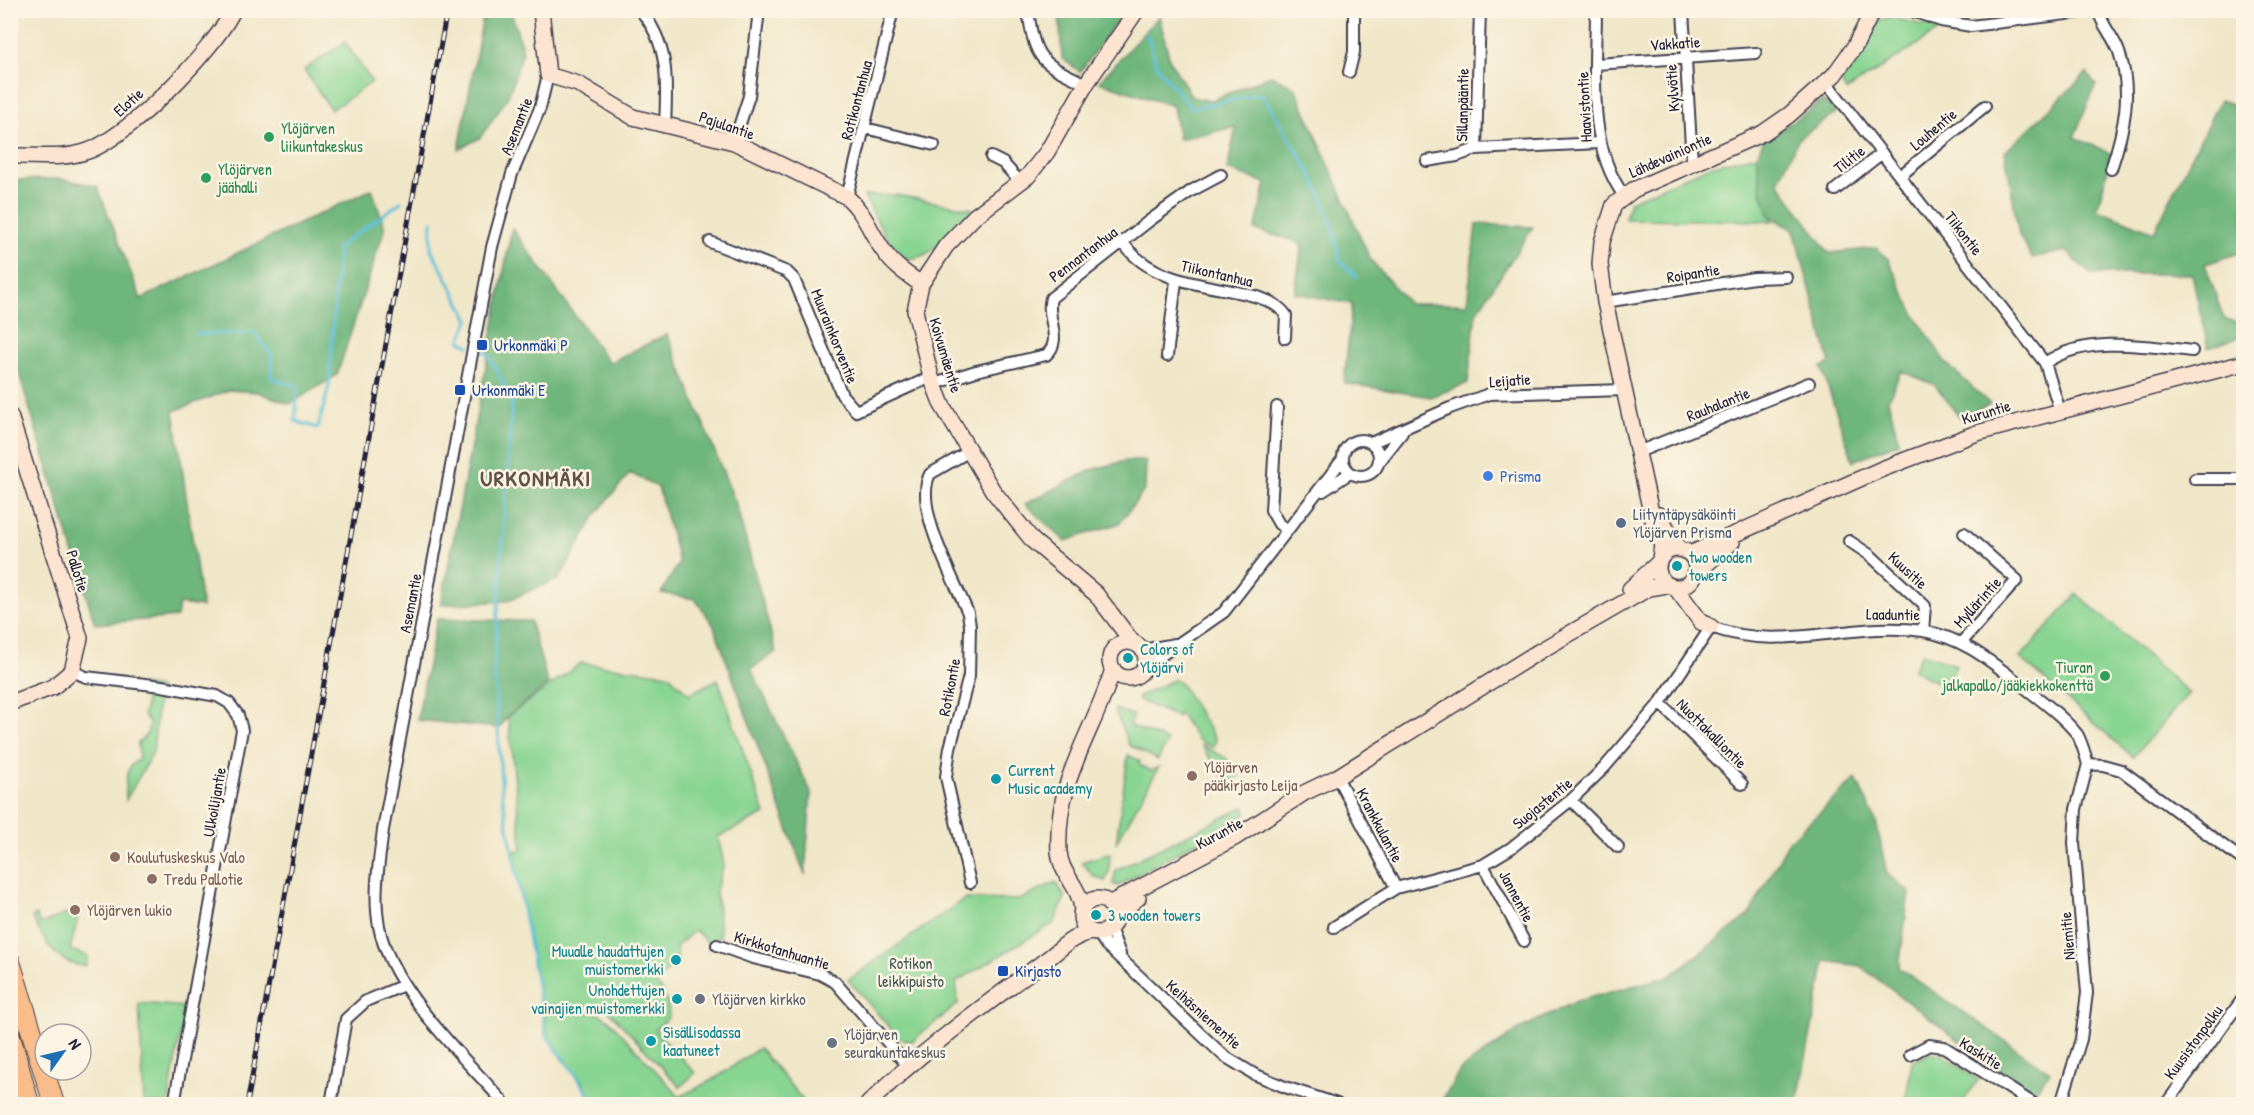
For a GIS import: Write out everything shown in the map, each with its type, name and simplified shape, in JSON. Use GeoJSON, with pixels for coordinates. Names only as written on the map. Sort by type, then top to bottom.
{"type":"FeatureCollection","features":[{"type":"Feature","properties":{"kind":"highway"},"geometry":{"type":"LineString","coordinates":[[10,962],[54,1104]]}},
{"type":"Feature","properties":{"kind":"highway"},"geometry":{"type":"LineString","coordinates":[[10,1036],[29,1104]]}},
{"type":"Feature","properties":{"kind":"street","name":"Elotie"},"geometry":{"type":"LineString","coordinates":[[14,153],[47,158],[89,151],[108,142],[164,93],[230,16],[242,10]]}},
{"type":"Feature","properties":{"kind":"street"},"geometry":{"type":"LineString","coordinates":[[542,10],[548,75]]}},
{"type":"Feature","properties":{"kind":"street"},"geometry":{"type":"LineString","coordinates":[[734,142],[749,96],[759,10]]}},
{"type":"Feature","properties":{"kind":"street","name":"Rotikontanhua"},"geometry":{"type":"LineString","coordinates":[[847,197],[893,10]]}},
{"type":"Feature","properties":{"kind":"street"},"geometry":{"type":"LineString","coordinates":[[1028,10],[1036,52],[1054,68],[1086,84]]}},
{"type":"Feature","properties":{"kind":"street","name":"Koivumäentie"},"geometry":{"type":"LineString","coordinates":[[1131,646],[1096,594],[1078,576],[1033,541],[993,491],[942,405],[933,381],[915,311],[921,284],[955,235],[975,216],[1021,183],[1047,152],[1086,84],[1137,10]]}},
{"type":"Feature","properties":{"kind":"street"},"geometry":{"type":"LineString","coordinates":[[1349,72],[1354,52],[1354,10]]}},
{"type":"Feature","properties":{"kind":"street","name":"Sillanpääntie"},"geometry":{"type":"LineString","coordinates":[[1480,10],[1476,149],[1599,143]]}},
{"type":"Feature","properties":{"kind":"street","name":"Haavistontie"},"geometry":{"type":"LineString","coordinates":[[1596,10],[1599,143],[1610,174],[1624,196]]}},
{"type":"Feature","properties":{"kind":"street","name":"Kylvötie"},"geometry":{"type":"LineString","coordinates":[[1683,10],[1692,164]]}},
{"type":"Feature","properties":{"kind":"street","name":"Lähdevainiontie"},"geometry":{"type":"LineString","coordinates":[[1660,560],[1662,546],[1652,518],[1649,495],[1605,302],[1600,264],[1602,242],[1614,206],[1624,196],[1661,176],[1763,133],[1827,83],[1855,46],[1873,10]]}},
{"type":"Feature","properties":{"kind":"street"},"geometry":{"type":"LineString","coordinates":[[1909,10],[1941,21],[1971,26],[2098,10],[2100,20],[2119,51],[2128,105],[2124,131],[2111,169]]}},
{"type":"Feature","properties":{"kind":"street"},"geometry":{"type":"LineString","coordinates":[[645,13],[658,36],[665,63],[665,126]]}},
{"type":"Feature","properties":{"kind":"street","name":"Vakkatie"},"geometry":{"type":"LineString","coordinates":[[1596,64],[1685,56],[1756,53]]}},
{"type":"Feature","properties":{"kind":"street","name":"Pajulantie"},"geometry":{"type":"LineString","coordinates":[[548,75],[578,84],[633,117],[734,142],[847,197],[861,211],[885,253],[895,265],[921,284]]}},
{"type":"Feature","properties":{"kind":"street","name":"Asemantie"},"geometry":{"type":"LineString","coordinates":[[505,1104],[404,985],[386,951],[379,928],[376,906],[383,830],[492,247],[512,174],[540,108],[548,75]]}},
{"type":"Feature","properties":{"kind":"street","name":"Tiikontie"},"geometry":{"type":"LineString","coordinates":[[1827,83],[2045,363],[2060,411]]}},
{"type":"Feature","properties":{"kind":"street","name":"Louhentie"},"geometry":{"type":"LineString","coordinates":[[1900,176],[1984,106]]}},
{"type":"Feature","properties":{"kind":"street"},"geometry":{"type":"LineString","coordinates":[[865,128],[934,145]]}},
{"type":"Feature","properties":{"kind":"street"},"geometry":{"type":"LineString","coordinates":[[1427,161],[1457,156],[1476,149]]}},
{"type":"Feature","properties":{"kind":"street","name":"Tilitie"},"geometry":{"type":"LineString","coordinates":[[1835,190],[1882,153]]}},
{"type":"Feature","properties":{"kind":"street"},"geometry":{"type":"LineString","coordinates":[[991,157],[1003,163],[1021,183]]}},
{"type":"Feature","properties":{"kind":"street","name":"Pennantanhua"},"geometry":{"type":"LineString","coordinates":[[933,381],[1046,355],[1053,349],[1055,340],[1049,304],[1051,298],[1191,191],[1221,175]]}},
{"type":"Feature","properties":{"kind":"street","name":"Muurainkorventie"},"geometry":{"type":"LineString","coordinates":[[710,242],[787,272],[794,279],[842,395],[856,411],[933,381]]}},
{"type":"Feature","properties":{"kind":"street","name":"Tiikontanhua"},"geometry":{"type":"LineString","coordinates":[[1123,243],[1131,255],[1176,281],[1272,300],[1287,315],[1285,338]]}},
{"type":"Feature","properties":{"kind":"street","name":"Roipantie"},"geometry":{"type":"LineString","coordinates":[[1605,302],[1754,278],[1786,277]]}},
{"type":"Feature","properties":{"kind":"street"},"geometry":{"type":"LineString","coordinates":[[1167,356],[1176,281]]}},
{"type":"Feature","properties":{"kind":"street"},"geometry":{"type":"LineString","coordinates":[[2045,363],[2066,351],[2090,347],[2142,346],[2192,351]]}},
{"type":"Feature","properties":{"kind":"street","name":"Kuruntie"},"geometry":{"type":"LineString","coordinates":[[1684,551],[1750,529],[1882,470],[1977,432],[2244,363]]}},
{"type":"Feature","properties":{"kind":"street","name":"Rauhalantie"},"geometry":{"type":"LineString","coordinates":[[1638,452],[1809,383]]}},
{"type":"Feature","properties":{"kind":"street","name":"Leijatie"},"geometry":{"type":"LineString","coordinates":[[1146,666],[1224,612],[1240,595],[1287,530],[1316,497],[1342,460],[1343,452],[1354,441],[1362,440],[1371,443],[1404,431],[1450,408],[1490,394],[1625,390]]}},
{"type":"Feature","properties":{"kind":"street"},"geometry":{"type":"LineString","coordinates":[[1277,406],[1271,503],[1275,518],[1287,530]]}},
{"type":"Feature","properties":{"kind":"street","name":"Pallotie"},"geometry":{"type":"LineString","coordinates":[[10,416],[80,638],[72,671]]}},
{"type":"Feature","properties":{"kind":"street","name":"Leijatie"},"geometry":{"type":"LineString","coordinates":[[1316,497],[1350,473],[1357,477],[1372,474],[1404,431]]}},
{"type":"Feature","properties":{"kind":"street"},"geometry":{"type":"LineString","coordinates":[[1371,443],[1379,453],[1380,461]]}},
{"type":"Feature","properties":{"kind":"street","name":"Rotikontie"},"geometry":{"type":"LineString","coordinates":[[968,452],[930,474],[925,490],[930,522],[968,613],[970,626],[969,676],[950,748],[946,777],[970,883]]}},
{"type":"Feature","properties":{"kind":"street"},"geometry":{"type":"LineString","coordinates":[[1342,460],[1350,473]]}},
{"type":"Feature","properties":{"kind":"street"},"geometry":{"type":"LineString","coordinates":[[2195,479],[2244,479]]}},
{"type":"Feature","properties":{"kind":"street","name":"Lähdevainiontie"},"geometry":{"type":"LineString","coordinates":[[1649,495],[1684,551]]}},
{"type":"Feature","properties":{"kind":"street","name":"Kuruntie"},"geometry":{"type":"LineString","coordinates":[[1694,576],[1710,558],[1750,529]]}},
{"type":"Feature","properties":{"kind":"street","name":"Myllärintie"},"geometry":{"type":"LineString","coordinates":[[1961,643],[2017,580],[1964,533]]}},
{"type":"Feature","properties":{"kind":"street","name":"Kuusitie"},"geometry":{"type":"LineString","coordinates":[[1849,541],[1870,555],[1925,606],[1923,631]]}},
{"type":"Feature","properties":{"kind":"street"},"geometry":{"type":"LineString","coordinates":[[1694,576],[1685,586],[1671,586],[1659,575],[1660,560],[1668,551],[1684,551],[1696,563],[1694,576],[1691,590],[1711,627]]}},
{"type":"Feature","properties":{"kind":"street","name":"Kuruntie"},"geometry":{"type":"LineString","coordinates":[[1556,641],[1644,579],[1660,560]]}},
{"type":"Feature","properties":{"kind":"street","name":"Kuruntie"},"geometry":{"type":"LineString","coordinates":[[868,1104],[908,1066],[1071,939],[1304,793],[1337,777],[1556,641],[1649,588],[1671,586]]}},
{"type":"Feature","properties":{"kind":"street","name":"Laaduntie"},"geometry":{"type":"LineString","coordinates":[[1671,586],[1701,622],[1730,634],[1772,640],[1863,631],[1923,631],[1961,643],[1983,656],[2037,697],[2078,735],[2088,764]]}},
{"type":"Feature","properties":{"kind":"street","name":"Suojastentie"},"geometry":{"type":"LineString","coordinates":[[1334,927],[1396,888],[1483,865],[1511,848],[1571,800],[1604,768],[1660,703],[1711,627]]}},
{"type":"Feature","properties":{"kind":"street","name":"Leijatie"},"geometry":{"type":"LineString","coordinates":[[1131,646],[1178,644]]}},
{"type":"Feature","properties":{"kind":"street"},"geometry":{"type":"LineString","coordinates":[[1059,844],[1072,871],[1104,918],[1084,926],[1079,892],[1061,865],[1059,844],[1059,817],[1079,747],[1119,674],[1112,654],[1131,646],[1146,666],[1135,677],[1119,674]]}},
{"type":"Feature","properties":{"kind":"street"},"geometry":{"type":"LineString","coordinates":[[10,703],[53,687],[72,671]]}},
{"type":"Feature","properties":{"kind":"street","name":"Ulkoilijantie"},"geometry":{"type":"LineString","coordinates":[[72,671],[86,677],[162,686],[217,696],[229,703],[241,720],[243,730],[174,1104]]}},
{"type":"Feature","properties":{"kind":"street","name":"Nuottakalliontie"},"geometry":{"type":"LineString","coordinates":[[1660,703],[1742,784]]}},
{"type":"Feature","properties":{"kind":"street"},"geometry":{"type":"LineString","coordinates":[[2088,764],[2103,765],[2121,771],[2244,861]]}},
{"type":"Feature","properties":{"kind":"street","name":"Niemitie"},"geometry":{"type":"LineString","coordinates":[[2061,1104],[2081,1039],[2087,993],[2074,843],[2076,809],[2088,764]]}},
{"type":"Feature","properties":{"kind":"street","name":"Krankkulantie"},"geometry":{"type":"LineString","coordinates":[[1337,777],[1396,888]]}},
{"type":"Feature","properties":{"kind":"street"},"geometry":{"type":"LineString","coordinates":[[1571,800],[1618,847]]}},
{"type":"Feature","properties":{"kind":"street","name":"Jannentie"},"geometry":{"type":"LineString","coordinates":[[1483,865],[1524,941]]}},
{"type":"Feature","properties":{"kind":"street","name":"Kuruntie"},"geometry":{"type":"LineString","coordinates":[[1017,979],[1081,913],[1088,902],[1104,918]]}},
{"type":"Feature","properties":{"kind":"street","name":"Keihäsniementie"},"geometry":{"type":"LineString","coordinates":[[1104,918],[1106,945],[1224,1056],[1254,1074],[1337,1104]]}},
{"type":"Feature","properties":{"kind":"street","name":"Kirkkotanhuantie"},"geometry":{"type":"LineString","coordinates":[[717,945],[771,963],[820,974],[835,982],[908,1066]]}},
{"type":"Feature","properties":{"kind":"street"},"geometry":{"type":"LineString","coordinates":[[331,1104],[346,1019],[366,1001],[404,985]]}},
{"type":"Feature","properties":{"kind":"street","name":"Kuusistonpolku"},"geometry":{"type":"LineString","coordinates":[[2166,1104],[2244,997]]}},
{"type":"Feature","properties":{"kind":"street","name":"Kaskitie"},"geometry":{"type":"LineString","coordinates":[[1910,1055],[1929,1045],[1944,1047],[2034,1104]]}},
{"type":"Feature","properties":{"kind":"green space"},"geometry":{"type":"Polygon","coordinates":[[[484,11],[511,11],[523,52],[508,97],[480,138],[459,149],[484,11]]]}},
{"type":"Feature","properties":{"kind":"green space"},"geometry":{"type":"Polygon","coordinates":[[[1059,11],[1124,11],[1080,72],[1062,58],[1059,11]]]}},
{"type":"Feature","properties":{"kind":"green space"},"geometry":{"type":"Polygon","coordinates":[[[1159,16],[1170,61],[1192,97],[1210,101],[1271,75],[1295,87],[1370,259],[1409,304],[1467,304],[1476,224],[1533,227],[1476,313],[1468,383],[1431,397],[1344,383],[1352,304],[1295,293],[1302,243],[1255,230],[1266,183],[1227,170],[1236,127],[1179,139],[1173,106],[1099,82],[1159,16]]]}},
{"type":"Feature","properties":{"kind":"green space"},"geometry":{"type":"Polygon","coordinates":[[[1889,17],[1941,29],[1846,91],[1842,84],[1843,77],[1863,52],[1876,22],[1889,17]]]}},
{"type":"Feature","properties":{"kind":"green space"},"geometry":{"type":"Polygon","coordinates":[[[345,42],[372,82],[331,110],[304,70],[345,42]]]}},
{"type":"Feature","properties":{"kind":"green space"},"geometry":{"type":"Polygon","coordinates":[[[2087,73],[2096,85],[2074,137],[2112,154],[2097,209],[2154,232],[2220,100],[2243,107],[2243,252],[2205,264],[2224,319],[2243,323],[2243,336],[2208,348],[2192,274],[2090,274],[2066,251],[2032,258],[2019,235],[2005,152],[2087,73]]]}},
{"type":"Feature","properties":{"kind":"green space"},"geometry":{"type":"Polygon","coordinates":[[[1823,101],[1838,112],[1799,138],[1778,182],[1829,253],[1877,248],[1888,259],[1912,310],[1945,362],[1990,404],[1960,417],[1935,385],[1901,371],[1888,400],[1899,442],[1853,461],[1821,367],[1830,363],[1794,230],[1770,216],[1761,192],[1757,155],[1763,141],[1823,101]]]}},
{"type":"Feature","properties":{"kind":"green space"},"geometry":{"type":"Polygon","coordinates":[[[1757,155],[1761,192],[1773,221],[1625,219],[1630,201],[1713,165],[1757,155]]]}},
{"type":"Feature","properties":{"kind":"green space"},"geometry":{"type":"Polygon","coordinates":[[[61,179],[97,186],[141,299],[372,189],[385,228],[337,375],[290,404],[257,392],[229,390],[174,411],[202,607],[179,604],[177,617],[95,624],[11,347],[11,180],[61,179]]]}},
{"type":"Feature","properties":{"kind":"green space"},"geometry":{"type":"Polygon","coordinates":[[[896,195],[973,209],[933,249],[924,255],[904,258],[886,237],[864,196],[896,195]]]}},
{"type":"Feature","properties":{"kind":"green space"},"geometry":{"type":"Polygon","coordinates":[[[512,228],[609,363],[667,334],[736,504],[776,652],[751,669],[811,792],[805,875],[713,624],[695,599],[661,593],[679,563],[658,487],[630,473],[597,513],[559,579],[506,601],[441,605],[512,228]]]}},
{"type":"Feature","properties":{"kind":"green space"},"geometry":{"type":"Polygon","coordinates":[[[1125,461],[1146,461],[1145,489],[1120,523],[1065,541],[1025,504],[1091,470],[1125,461]]]}},
{"type":"Feature","properties":{"kind":"green space","name":"Tiuran jalkapallo/jääkiekkokenttä"},"geometry":{"type":"Polygon","coordinates":[[[2077,594],[2189,693],[2133,757],[2020,658],[2077,594]]]}},
{"type":"Feature","properties":{"kind":"green space"},"geometry":{"type":"Polygon","coordinates":[[[437,619],[530,621],[548,684],[508,716],[499,728],[417,720],[437,619]]]}},
{"type":"Feature","properties":{"kind":"green space"},"geometry":{"type":"Polygon","coordinates":[[[1922,653],[1956,665],[1947,688],[1913,670],[1922,653]]]}},
{"type":"Feature","properties":{"kind":"green space"},"geometry":{"type":"Polygon","coordinates":[[[581,663],[668,674],[689,694],[718,679],[765,814],[718,837],[724,865],[716,890],[720,936],[709,944],[695,930],[676,947],[678,962],[655,982],[666,998],[669,1017],[655,1030],[695,1073],[680,1087],[606,1008],[541,1005],[512,852],[522,849],[508,716],[581,663]]]}},
{"type":"Feature","properties":{"kind":"green space"},"geometry":{"type":"Polygon","coordinates":[[[1173,680],[1179,681],[1216,740],[1213,748],[1198,740],[1179,713],[1177,717],[1138,700],[1138,697],[1173,680]]]}},
{"type":"Feature","properties":{"kind":"green space"},"geometry":{"type":"Polygon","coordinates":[[[143,685],[159,688],[153,752],[126,800],[128,772],[139,759],[138,743],[147,734],[150,723],[143,715],[146,706],[143,685]]]}},
{"type":"Feature","properties":{"kind":"green space"},"geometry":{"type":"Polygon","coordinates":[[[1114,709],[1133,715],[1129,725],[1167,741],[1158,760],[1129,745],[1114,709]]]}},
{"type":"Feature","properties":{"kind":"green space"},"geometry":{"type":"Polygon","coordinates":[[[1201,745],[1226,758],[1239,776],[1228,784],[1201,745]]]}},
{"type":"Feature","properties":{"kind":"green space"},"geometry":{"type":"Polygon","coordinates":[[[1128,755],[1140,761],[1139,765],[1151,771],[1159,767],[1116,843],[1128,755]]]}},
{"type":"Feature","properties":{"kind":"green space"},"geometry":{"type":"Polygon","coordinates":[[[1856,779],[1876,821],[1887,874],[1909,892],[1899,968],[2050,1072],[2034,1091],[1991,1065],[1860,966],[1825,961],[1797,1104],[1440,1104],[1461,1069],[1520,1029],[1577,1001],[1670,976],[1749,915],[1789,841],[1856,779]]]}},
{"type":"Feature","properties":{"kind":"green space"},"geometry":{"type":"Polygon","coordinates":[[[1244,807],[1246,814],[1118,886],[1113,884],[1116,870],[1244,807]]]}},
{"type":"Feature","properties":{"kind":"green space"},"geometry":{"type":"Polygon","coordinates":[[[1110,853],[1109,872],[1105,881],[1093,876],[1082,862],[1110,853]]]}},
{"type":"Feature","properties":{"kind":"green space","name":"Rotikon leikkipuisto"},"geometry":{"type":"Polygon","coordinates":[[[1056,882],[1065,897],[1054,923],[956,982],[958,1004],[911,1042],[899,1038],[848,980],[965,899],[1019,900],[1056,882]]]}},
{"type":"Feature","properties":{"kind":"green space"},"geometry":{"type":"Polygon","coordinates":[[[76,910],[79,913],[70,950],[88,956],[86,966],[67,961],[52,950],[32,917],[36,915],[41,924],[76,910]]]}},
{"type":"Feature","properties":{"kind":"green space"},"geometry":{"type":"Polygon","coordinates":[[[139,1003],[185,1007],[168,1104],[144,1104],[139,1003]]]}},
{"type":"Feature","properties":{"kind":"green space"},"geometry":{"type":"Polygon","coordinates":[[[578,1011],[599,1014],[609,1020],[679,1096],[674,1104],[593,1104],[583,1082],[562,1059],[546,1034],[544,1013],[578,1011]]]}},
{"type":"Feature","properties":{"kind":"green space"},"geometry":{"type":"Polygon","coordinates":[[[759,1048],[806,1104],[684,1104],[681,1096],[716,1078],[759,1048]]]}},
{"type":"Feature","properties":{"kind":"green space"},"geometry":{"type":"Polygon","coordinates":[[[1941,1053],[1978,1080],[1961,1104],[1905,1104],[1912,1062],[1928,1054],[1941,1053]]]}},
{"type":"Feature","properties":{"kind":"waterway"},"geometry":{"type":"LineString","coordinates":[[1147,35],[1158,68],[1191,108],[1262,94],[1310,173],[1329,216],[1339,260],[1357,277]]}},
{"type":"Feature","properties":{"kind":"waterway"},"geometry":{"type":"LineString","coordinates":[[195,334],[255,333],[272,356],[271,378],[298,387],[295,421],[318,428],[329,386],[338,247],[401,202]]}},
{"type":"Feature","properties":{"kind":"waterway"},"geometry":{"type":"LineString","coordinates":[[432,221],[431,249],[469,320],[460,341],[470,346]]}},
{"type":"Feature","properties":{"kind":"waterway"},"geometry":{"type":"LineString","coordinates":[[476,348],[488,354],[512,400],[494,668],[502,794],[546,1034],[593,1104]]}},
{"type":"Feature","properties":{"kind":"railway"},"geometry":{"type":"LineString","coordinates":[[247,1104],[447,10]]}},
{"type":"Feature","properties":{"kind":"place","name":"Ylöjärven liikuntakeskus"},"geometry":{"type":"Point","coordinates":[269,137]}},
{"type":"Feature","properties":{"kind":"place","name":"Ylöjärven jäähalli"},"geometry":{"type":"Point","coordinates":[206,178]}},
{"type":"Feature","properties":{"kind":"place","name":"Urkonmäki P"},"geometry":{"type":"Point","coordinates":[482,345]}},
{"type":"Feature","properties":{"kind":"place","name":"Urkonmäki E"},"geometry":{"type":"Point","coordinates":[460,390]}},
{"type":"Feature","properties":{"kind":"place","name":"Prisma"},"geometry":{"type":"Point","coordinates":[1488,476]}},
{"type":"Feature","properties":{"kind":"place","name":"Liityntäpysäköinti Ylöjärven Prisma"},"geometry":{"type":"Point","coordinates":[1621,523]}},
{"type":"Feature","properties":{"kind":"place","name":"two wooden towers"},"geometry":{"type":"Point","coordinates":[1677,566]}},
{"type":"Feature","properties":{"kind":"place","name":"Colors of Ylöjärvi"},"geometry":{"type":"Point","coordinates":[1128,658]}},
{"type":"Feature","properties":{"kind":"place","name":"Tiuran jalkapallo/jääkiekkokenttä"},"geometry":{"type":"Point","coordinates":[2105,676]}},
{"type":"Feature","properties":{"kind":"place","name":"Ylöjärven pääkirjasto Leija"},"geometry":{"type":"Point","coordinates":[1192,776]}},
{"type":"Feature","properties":{"kind":"place","name":"Current Music academy"},"geometry":{"type":"Point","coordinates":[996,779]}},
{"type":"Feature","properties":{"kind":"place","name":"Koulutuskeskus Valo"},"geometry":{"type":"Point","coordinates":[115,857]}},
{"type":"Feature","properties":{"kind":"place","name":"Tredu Pallotie"},"geometry":{"type":"Point","coordinates":[152,879]}},
{"type":"Feature","properties":{"kind":"place","name":"Ylöjärven lukio"},"geometry":{"type":"Point","coordinates":[75,910]}},
{"type":"Feature","properties":{"kind":"place","name":"3 wooden towers"},"geometry":{"type":"Point","coordinates":[1096,915]}},
{"type":"Feature","properties":{"kind":"place","name":"Muualle haudattujen muistomerkki"},"geometry":{"type":"Point","coordinates":[676,960]}},
{"type":"Feature","properties":{"kind":"place","name":"Kirjasto"},"geometry":{"type":"Point","coordinates":[1003,971]}},
{"type":"Feature","properties":{"kind":"place","name":"Unohdettujen vainajien muistomerkki"},"geometry":{"type":"Point","coordinates":[677,999]}},
{"type":"Feature","properties":{"kind":"place","name":"Ylöjärven kirkko"},"geometry":{"type":"Point","coordinates":[700,999]}},
{"type":"Feature","properties":{"kind":"place","name":"Sisällisodassa kaatuneet"},"geometry":{"type":"Point","coordinates":[651,1041]}},
{"type":"Feature","properties":{"kind":"place","name":"Ylöjärven seurakuntakeskus"},"geometry":{"type":"Point","coordinates":[832,1043]}},
{"type":"Feature","properties":{"kind":"district","name":"URKONMÄKI"},"geometry":{"type":"Point","coordinates":[536,478]}}]}
